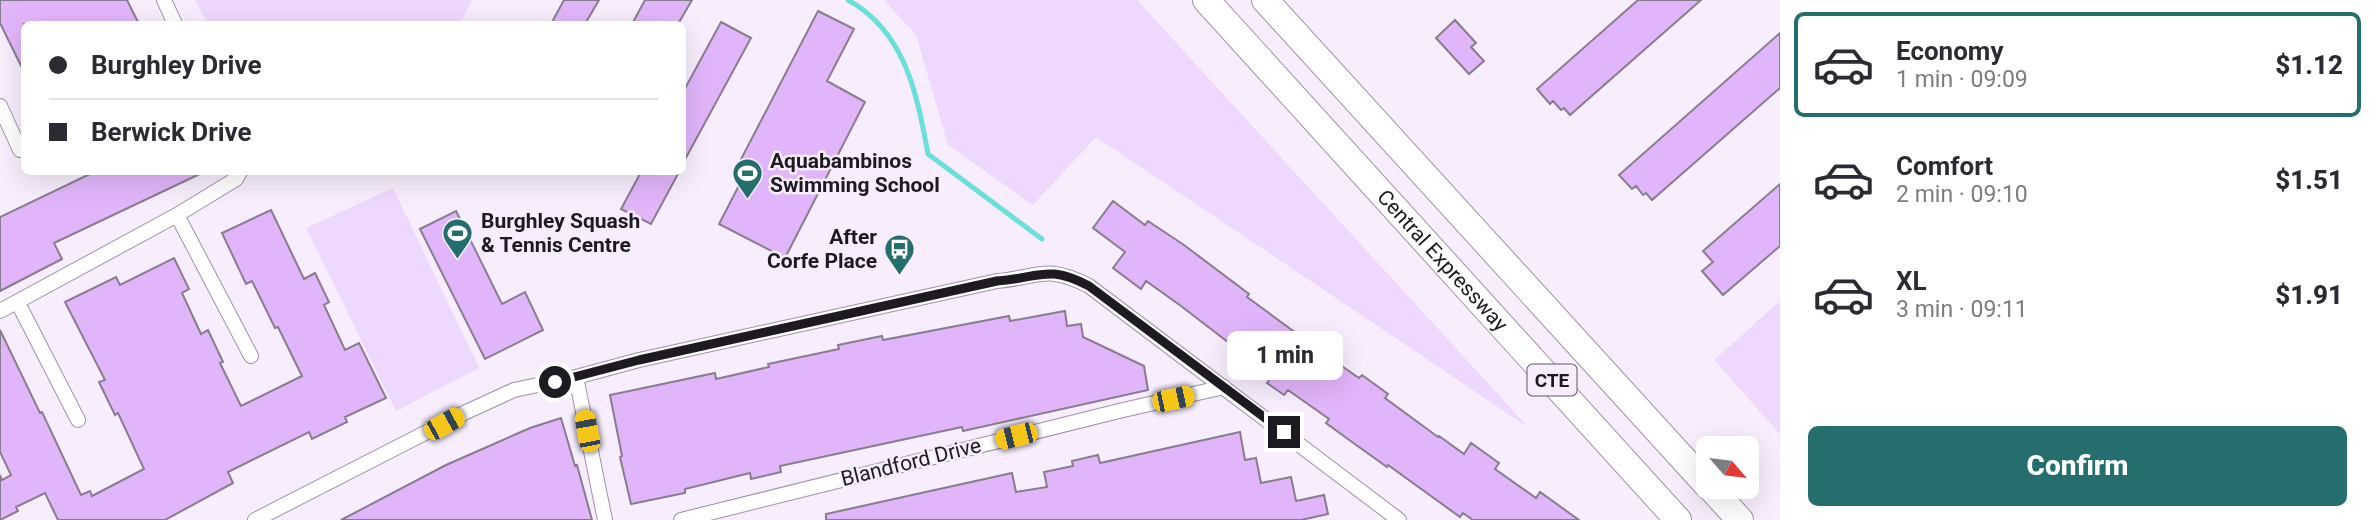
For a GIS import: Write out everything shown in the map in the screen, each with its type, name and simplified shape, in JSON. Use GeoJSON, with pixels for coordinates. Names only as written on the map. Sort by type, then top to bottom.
{"type":"FeatureCollection","features":[{"type":"Feature","properties":{"kind":"highway","name":"Central Expressway"},"geometry":{"type":"LineString","coordinates":[[1206,0],[1678,520]]}},
{"type":"Feature","properties":{"kind":"highway","name":"Central Expressway"},"geometry":{"type":"LineString","coordinates":[[1265,0],[1696,473]]}},
{"type":"Feature","properties":{"kind":"highway","name":"Central Expressway"},"geometry":{"type":"LineString","coordinates":[[1720,499],[1740,520]]}},
{"type":"Feature","properties":{"kind":"street"},"geometry":{"type":"LineString","coordinates":[[164,0],[174,21]]}},
{"type":"Feature","properties":{"kind":"street"},"geometry":{"type":"LineString","coordinates":[[0,106],[20,150]]}},
{"type":"Feature","properties":{"kind":"street"},"geometry":{"type":"LineString","coordinates":[[0,311],[177,215],[236,179],[238,175]]}},
{"type":"Feature","properties":{"kind":"street"},"geometry":{"type":"LineString","coordinates":[[177,215],[251,356]]}},
{"type":"Feature","properties":{"kind":"street"},"geometry":{"type":"LineString","coordinates":[[255,520],[514,390],[666,354],[1049,272],[1068,275],[1089,286],[1399,520]]}},
{"type":"Feature","properties":{"kind":"street"},"geometry":{"type":"LineString","coordinates":[[18,303],[78,420]]}},
{"type":"Feature","properties":{"kind":"street"},"geometry":{"type":"LineString","coordinates":[[576,377],[605,520]]}},
{"type":"Feature","properties":{"kind":"street","name":"Blandford Drive"},"geometry":{"type":"LineString","coordinates":[[681,520],[1224,387]]}},
{"type":"Feature","properties":{"kind":"shaded area"},"geometry":{"type":"Polygon","coordinates":[[[195,0],[472,0],[462,21],[206,21],[195,0]]]}},
{"type":"Feature","properties":{"kind":"shaded area"},"geometry":{"type":"Polygon","coordinates":[[[884,0],[1137,0],[1528,427],[1096,137],[1033,205],[948,145],[916,35],[884,0]]]}},
{"type":"Feature","properties":{"kind":"shaded area"},"geometry":{"type":"Polygon","coordinates":[[[393,188],[479,368],[396,411],[306,228],[393,188]]]}},
{"type":"Feature","properties":{"kind":"shaded area"},"geometry":{"type":"Polygon","coordinates":[[[1780,301],[1780,434],[1714,360],[1780,301]]]}},
{"type":"Feature","properties":{"kind":"building"},"geometry":{"type":"Polygon","coordinates":[[[0,0],[127,0],[138,21],[21,21],[21,66],[0,23],[0,0]]]}},
{"type":"Feature","properties":{"kind":"building"},"geometry":{"type":"Polygon","coordinates":[[[564,0],[599,0],[587,21],[553,21],[564,0]]]}},
{"type":"Feature","properties":{"kind":"building"},"geometry":{"type":"Polygon","coordinates":[[[645,0],[692,0],[680,21],[634,21],[645,0]]]}},
{"type":"Feature","properties":{"kind":"building"},"geometry":{"type":"Polygon","coordinates":[[[1638,0],[1701,0],[1570,115],[1553,101],[1550,104],[1537,89],[1638,0]]]}},
{"type":"Feature","properties":{"kind":"building"},"geometry":{"type":"Polygon","coordinates":[[[818,11],[854,29],[827,81],[865,102],[785,258],[719,224],[747,170],[738,165],[818,11]]]}},
{"type":"Feature","properties":{"kind":"building"},"geometry":{"type":"Polygon","coordinates":[[[1455,20],[1476,43],[1471,47],[1484,61],[1469,74],[1436,38],[1455,20]]]}},
{"type":"Feature","properties":{"kind":"building"},"geometry":{"type":"Polygon","coordinates":[[[721,22],[751,38],[686,158],[686,87],[721,22]]]}},
{"type":"Feature","properties":{"kind":"building"},"geometry":{"type":"Polygon","coordinates":[[[1780,33],[1780,88],[1652,200],[1646,193],[1643,195],[1636,186],[1632,189],[1619,175],[1780,33]]]}},
{"type":"Feature","properties":{"kind":"building"},"geometry":{"type":"Polygon","coordinates":[[[88,175],[198,175],[54,243],[62,259],[0,291],[0,217],[88,175]]]}},
{"type":"Feature","properties":{"kind":"building"},"geometry":{"type":"Polygon","coordinates":[[[639,175],[677,175],[651,224],[621,209],[639,175]]]}},
{"type":"Feature","properties":{"kind":"building"},"geometry":{"type":"Polygon","coordinates":[[[1780,184],[1780,246],[1723,295],[1702,271],[1713,262],[1703,251],[1780,184]]]}},
{"type":"Feature","properties":{"kind":"building"},"geometry":{"type":"Polygon","coordinates":[[[1113,201],[1145,225],[1148,221],[1184,245],[1249,294],[1247,297],[1326,355],[1359,378],[1362,375],[1388,394],[1385,398],[1438,437],[1464,454],[1471,443],[1499,463],[1495,469],[1536,498],[1540,492],[1579,520],[1473,520],[1463,513],[1460,517],[1326,423],[1329,419],[1288,390],[1284,395],[1267,383],[1272,376],[1181,306],[1146,281],[1141,289],[1113,268],[1125,252],[1093,228],[1113,201]]]}},
{"type":"Feature","properties":{"kind":"building"},"geometry":{"type":"Polygon","coordinates":[[[271,210],[304,279],[315,273],[329,302],[324,305],[345,350],[359,343],[386,398],[345,417],[347,422],[312,439],[309,432],[228,472],[233,483],[165,520],[58,520],[45,493],[16,507],[18,511],[0,520],[0,475],[2,480],[11,475],[0,452],[0,330],[81,495],[90,491],[92,496],[144,469],[118,413],[115,415],[99,382],[105,380],[65,302],[116,277],[120,285],[174,258],[189,289],[182,293],[201,334],[208,330],[223,362],[220,363],[241,406],[302,376],[252,281],[246,284],[222,233],[271,210]]]}},
{"type":"Feature","properties":{"kind":"building","name":"Burghley Squash & Tennis Centre"},"geometry":{"type":"Polygon","coordinates":[[[456,211],[502,304],[525,292],[543,330],[485,359],[420,229],[456,211]]]}},
{"type":"Feature","properties":{"kind":"building"},"geometry":{"type":"Polygon","coordinates":[[[1065,311],[1067,326],[1081,324],[1083,337],[1144,366],[1148,390],[963,431],[962,427],[780,466],[781,472],[751,479],[750,473],[685,489],[685,493],[631,504],[610,395],[715,373],[716,379],[769,367],[768,364],[839,349],[838,345],[882,336],[883,340],[1009,316],[1010,321],[1065,311]]]}},
{"type":"Feature","properties":{"kind":"building"},"geometry":{"type":"Polygon","coordinates":[[[561,418],[592,520],[341,520],[446,465],[530,428],[561,418]]]}},
{"type":"Feature","properties":{"kind":"building"},"geometry":{"type":"Polygon","coordinates":[[[1240,432],[1245,460],[1256,458],[1261,483],[1291,477],[1296,501],[1324,495],[1328,514],[1301,520],[826,520],[826,514],[1012,473],[1016,492],[1047,487],[1044,472],[1073,466],[1072,461],[1098,455],[1100,463],[1240,432]]]}},
{"type":"Feature","properties":{"kind":"waterway"},"geometry":{"type":"LineString","coordinates":[[848,0],[868,13],[896,47],[913,88],[928,154],[1042,239]]}},
{"type":"Feature","properties":{"kind":"place","name":"Aquabambinos Swimming School"},"geometry":{"type":"Point","coordinates":[747,200]}},
{"type":"Feature","properties":{"kind":"place","name":"Burghley Squash & Tennis Centre"},"geometry":{"type":"Point","coordinates":[458,260]}},
{"type":"Feature","properties":{"kind":"place","name":"After Corfe Place"},"geometry":{"type":"Point","coordinates":[900,276]}},
{"type":"Feature","properties":{"kind":"route"},"geometry":{"type":"LineString","coordinates":[[555,382],[639,360],[997,281],[1049,272],[1068,275],[1089,286],[1284,432]]}}]}
